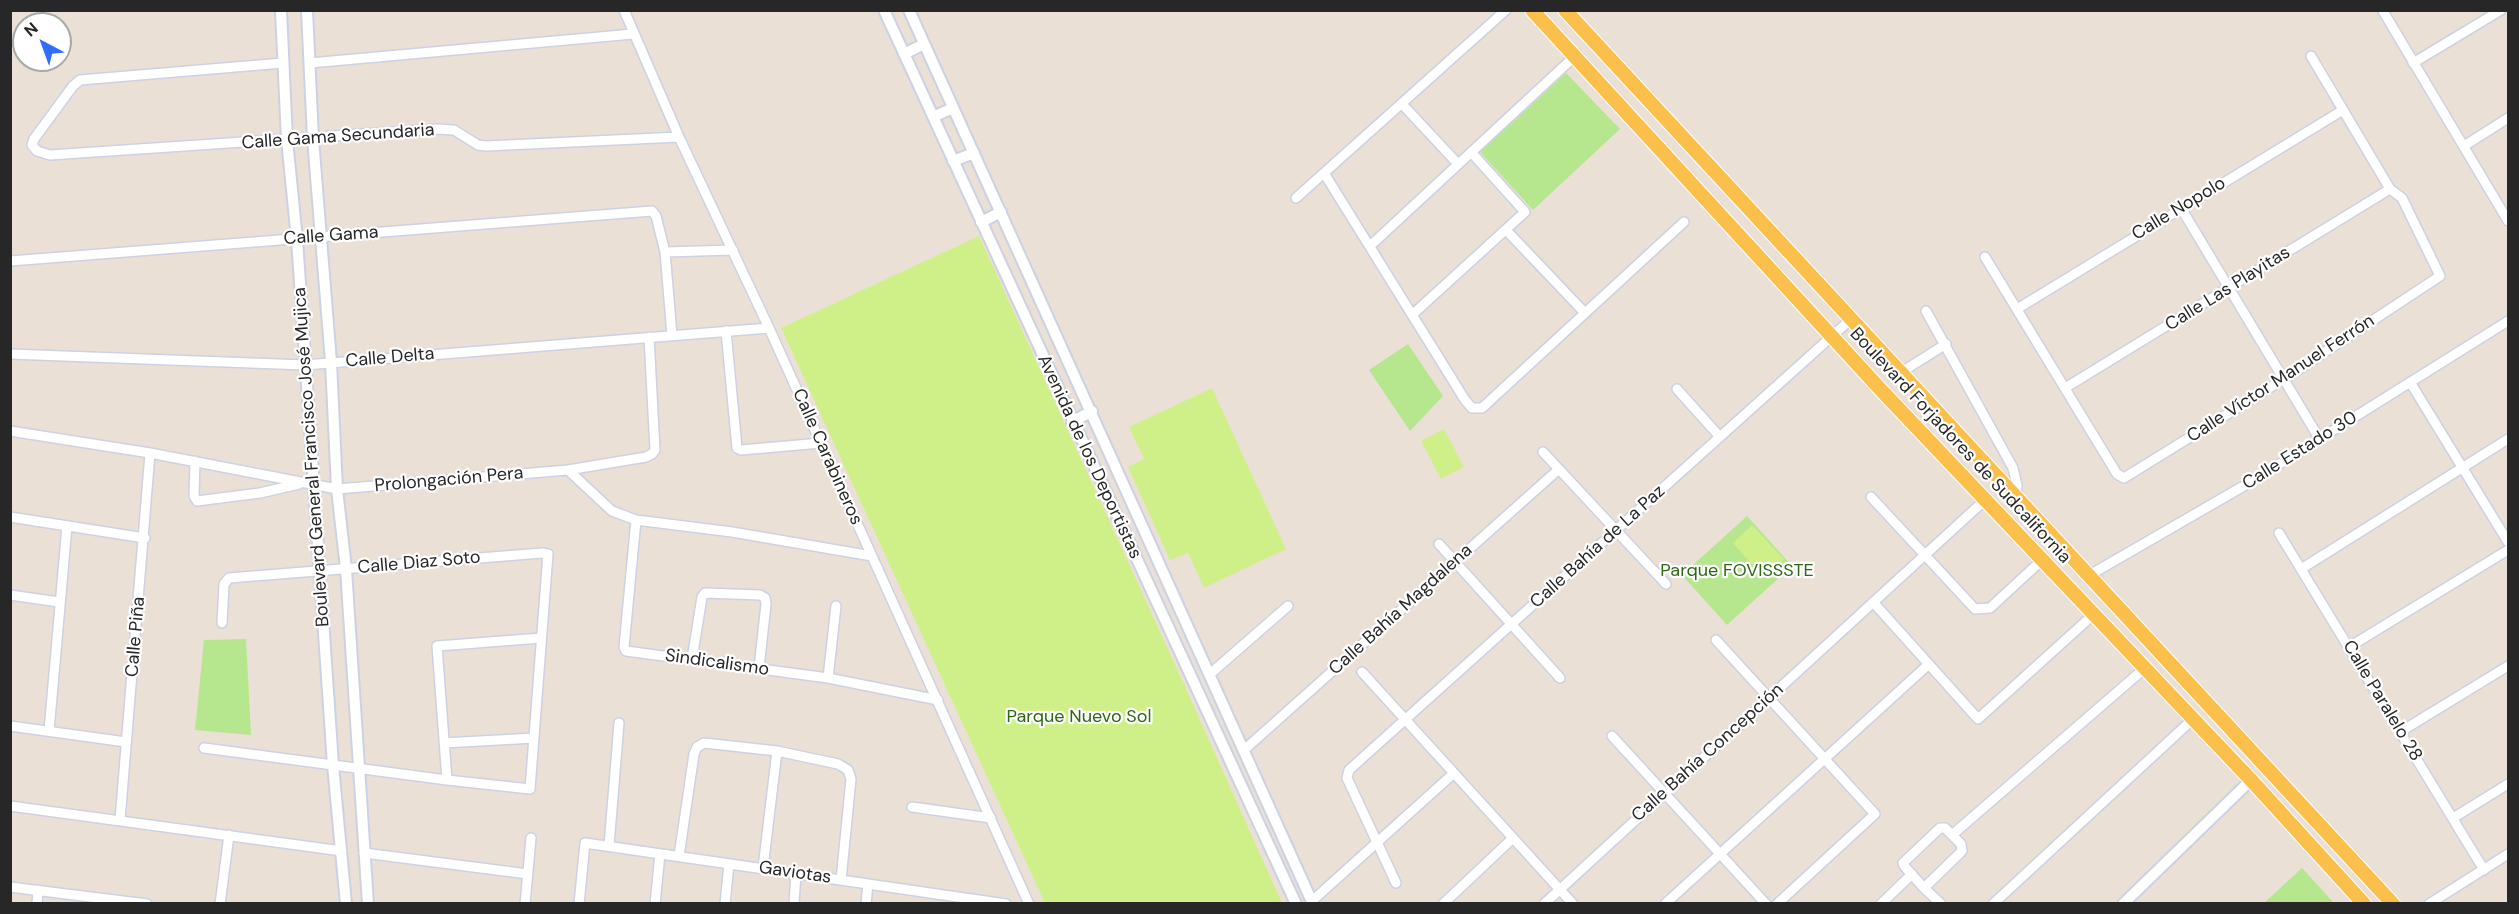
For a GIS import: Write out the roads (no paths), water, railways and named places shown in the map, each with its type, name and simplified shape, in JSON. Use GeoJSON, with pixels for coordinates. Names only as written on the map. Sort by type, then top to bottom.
{"type":"FeatureCollection","features":[{"type":"Feature","properties":{"kind":"main road","name":"Boulevard Forjadores de Sudcalifornia"},"geometry":{"type":"LineString","coordinates":[[1565,10],[2393,903]]}},
{"type":"Feature","properties":{"kind":"main road","name":"Boulevard Forjadores de Sudcalifornia"},"geometry":{"type":"LineString","coordinates":[[1537,12],[1574,57],[1881,390],[2251,780],[2364,903]]}},
{"type":"Feature","properties":{"kind":"street","name":"Boulevard General Francisco José Mujica"},"geometry":{"type":"LineString","coordinates":[[281,10],[287,140],[297,239],[333,765],[346,903]]}},
{"type":"Feature","properties":{"kind":"street","name":"Boulevard General Francisco José Mujica"},"geometry":{"type":"LineString","coordinates":[[307,10],[314,139],[368,903]]}},
{"type":"Feature","properties":{"kind":"street","name":"Calle Carabineros"},"geometry":{"type":"LineString","coordinates":[[624,10],[679,136],[769,328],[1029,903]]}},
{"type":"Feature","properties":{"kind":"street","name":"Avenida de los Deportistas"},"geometry":{"type":"LineString","coordinates":[[884,10],[1072,422],[1296,903]]}},
{"type":"Feature","properties":{"kind":"street","name":"Avenida de los Deportistas"},"geometry":{"type":"LineString","coordinates":[[909,10],[1312,902]]}},
{"type":"Feature","properties":{"kind":"street"},"geometry":{"type":"LineString","coordinates":[[1296,198],[1506,10]]}},
{"type":"Feature","properties":{"kind":"street"},"geometry":{"type":"LineString","coordinates":[[2413,63],[2501,10]]}},
{"type":"Feature","properties":{"kind":"street"},"geometry":{"type":"LineString","coordinates":[[2383,11],[2508,221]]}},
{"type":"Feature","properties":{"kind":"street"},"geometry":{"type":"LineString","coordinates":[[310,63],[633,34]]}},
{"type":"Feature","properties":{"kind":"street"},"geometry":{"type":"LineString","coordinates":[[904,54],[924,44]]}},
{"type":"Feature","properties":{"kind":"street"},"geometry":{"type":"LineString","coordinates":[[2311,56],[2390,189]]}},
{"type":"Feature","properties":{"kind":"street"},"geometry":{"type":"LineString","coordinates":[[1370,246],[1574,57]]}},
{"type":"Feature","properties":{"kind":"street","name":"Calle Gama Secundaria"},"geometry":{"type":"LineString","coordinates":[[283,63],[80,80],[73,86],[32,145],[50,156],[437,129],[454,130],[478,145],[486,146],[679,136]]}},
{"type":"Feature","properties":{"kind":"street"},"geometry":{"type":"LineString","coordinates":[[1402,104],[1458,164]]}},
{"type":"Feature","properties":{"kind":"street"},"geometry":{"type":"LineString","coordinates":[[933,117],[953,108]]}},
{"type":"Feature","properties":{"kind":"street","name":"Calle Nopolo"},"geometry":{"type":"LineString","coordinates":[[2017,309],[2343,110]]}},
{"type":"Feature","properties":{"kind":"street"},"geometry":{"type":"LineString","coordinates":[[2464,146],[2508,118]]}},
{"type":"Feature","properties":{"kind":"street"},"geometry":{"type":"LineString","coordinates":[[1412,315],[1526,212],[1471,152]]}},
{"type":"Feature","properties":{"kind":"street"},"geometry":{"type":"LineString","coordinates":[[953,161],[974,153]]}},
{"type":"Feature","properties":{"kind":"street"},"geometry":{"type":"LineString","coordinates":[[1324,174],[1472,408],[1482,408],[1684,222]]}},
{"type":"Feature","properties":{"kind":"street","name":"Calle Víctor Manuel Ferrón"},"geometry":{"type":"LineString","coordinates":[[2065,388],[2120,477],[2124,478],[2284,379],[2440,275],[2402,198],[2390,189]]}},
{"type":"Feature","properties":{"kind":"street","name":"Calle Las Playitas"},"geometry":{"type":"LineString","coordinates":[[2065,388],[2390,189]]}},
{"type":"Feature","properties":{"kind":"street"},"geometry":{"type":"LineString","coordinates":[[2181,208],[2319,438]]}},
{"type":"Feature","properties":{"kind":"street","name":"Calle Gama"},"geometry":{"type":"LineString","coordinates":[[10,261],[652,211],[656,216],[664,252]]}},
{"type":"Feature","properties":{"kind":"street"},"geometry":{"type":"LineString","coordinates":[[981,222],[1001,212]]}},
{"type":"Feature","properties":{"kind":"street"},"geometry":{"type":"LineString","coordinates":[[1506,230],[1585,313]]}},
{"type":"Feature","properties":{"kind":"street"},"geometry":{"type":"LineString","coordinates":[[672,335],[664,252],[733,250]]}},
{"type":"Feature","properties":{"kind":"street"},"geometry":{"type":"LineString","coordinates":[[1985,257],[2065,388]]}},
{"type":"Feature","properties":{"kind":"street"},"geometry":{"type":"LineString","coordinates":[[1926,311],[2013,468],[2017,484],[2016,498]]}},
{"type":"Feature","properties":{"kind":"street","name":"Calle Bahía de La Paz"},"geometry":{"type":"LineString","coordinates":[[1377,843],[1347,773],[1850,320]]}},
{"type":"Feature","properties":{"kind":"street","name":"Calle Estado 30"},"geometry":{"type":"LineString","coordinates":[[2088,576],[2245,485],[2508,321]]}},
{"type":"Feature","properties":{"kind":"street","name":"Calle Delta"},"geometry":{"type":"LineString","coordinates":[[10,354],[305,365],[769,328]]}},
{"type":"Feature","properties":{"kind":"street"},"geometry":{"type":"LineString","coordinates":[[726,331],[737,448],[741,450],[821,443]]}},
{"type":"Feature","properties":{"kind":"street","name":"Prolongación Pera"},"geometry":{"type":"LineString","coordinates":[[10,431],[150,453],[338,489],[568,470],[652,454],[655,450],[649,337]]}},
{"type":"Feature","properties":{"kind":"street"},"geometry":{"type":"LineString","coordinates":[[1900,373],[1946,344]]}},
{"type":"Feature","properties":{"kind":"street"},"geometry":{"type":"LineString","coordinates":[[2410,382],[2508,542]]}},
{"type":"Feature","properties":{"kind":"street"},"geometry":{"type":"LineString","coordinates":[[1677,389],[1720,437]]}},
{"type":"Feature","properties":{"kind":"street"},"geometry":{"type":"LineString","coordinates":[[1072,422],[1092,411]]}},
{"type":"Feature","properties":{"kind":"street"},"geometry":{"type":"LineString","coordinates":[[2301,569],[2464,469],[2508,439]]}},
{"type":"Feature","properties":{"kind":"street"},"geometry":{"type":"LineString","coordinates":[[1543,452],[1666,584]]}},
{"type":"Feature","properties":{"kind":"street","name":"Calle Piña"},"geometry":{"type":"LineString","coordinates":[[120,820],[145,538],[150,453]]}},
{"type":"Feature","properties":{"kind":"street"},"geometry":{"type":"LineString","coordinates":[[195,461],[194,496],[197,501],[260,493],[304,483]]}},
{"type":"Feature","properties":{"kind":"street"},"geometry":{"type":"LineString","coordinates":[[568,470],[612,511],[636,520],[732,532],[872,556]]}},
{"type":"Feature","properties":{"kind":"street","name":"Calle Bahía Magdalena"},"geometry":{"type":"LineString","coordinates":[[1244,750],[1559,470]]}},
{"type":"Feature","properties":{"kind":"street"},"geometry":{"type":"LineString","coordinates":[[1871,496],[1975,609],[1990,608],[2042,560]]}},
{"type":"Feature","properties":{"kind":"street","name":"Calle Bahía Concepción"},"geometry":{"type":"LineString","coordinates":[[1544,903],[1986,499]]}},
{"type":"Feature","properties":{"kind":"street"},"geometry":{"type":"LineString","coordinates":[[10,517],[145,538]]}},
{"type":"Feature","properties":{"kind":"street","name":"Sindicalismo"},"geometry":{"type":"LineString","coordinates":[[636,520],[624,649],[828,678],[938,700]]}},
{"type":"Feature","properties":{"kind":"street"},"geometry":{"type":"LineString","coordinates":[[49,731],[67,526]]}},
{"type":"Feature","properties":{"kind":"street","name":"Calle Paralelo 28"},"geometry":{"type":"LineString","coordinates":[[2279,533],[2484,870]]}},
{"type":"Feature","properties":{"kind":"street"},"geometry":{"type":"LineString","coordinates":[[1439,544],[1560,678]]}},
{"type":"Feature","properties":{"kind":"street"},"geometry":{"type":"LineString","coordinates":[[2349,647],[2508,550]]}},
{"type":"Feature","properties":{"kind":"street","name":"Calle Diaz Soto"},"geometry":{"type":"LineString","coordinates":[[222,623],[224,584],[229,578],[542,553],[548,555],[542,638]]}},
{"type":"Feature","properties":{"kind":"street"},"geometry":{"type":"LineString","coordinates":[[692,658],[702,597],[705,593],[760,595],[765,598],[766,604],[759,668]]}},
{"type":"Feature","properties":{"kind":"street"},"geometry":{"type":"LineString","coordinates":[[10,595],[59,602]]}},
{"type":"Feature","properties":{"kind":"street"},"geometry":{"type":"LineString","coordinates":[[1873,602],[1978,719],[2094,614]]}},
{"type":"Feature","properties":{"kind":"street"},"geometry":{"type":"LineString","coordinates":[[1163,614],[1179,605]]}},
{"type":"Feature","properties":{"kind":"street"},"geometry":{"type":"LineString","coordinates":[[828,678],[836,606]]}},
{"type":"Feature","properties":{"kind":"street"},"geometry":{"type":"LineString","coordinates":[[1210,674],[1288,606]]}},
{"type":"Feature","properties":{"kind":"street"},"geometry":{"type":"LineString","coordinates":[[204,748],[447,780],[530,789],[542,638],[437,646],[447,780]]}},
{"type":"Feature","properties":{"kind":"street"},"geometry":{"type":"LineString","coordinates":[[1716,640],[1875,814],[1777,903]]}},
{"type":"Feature","properties":{"kind":"street"},"geometry":{"type":"LineString","coordinates":[[1665,903],[1929,664]]}},
{"type":"Feature","properties":{"kind":"street"},"geometry":{"type":"LineString","coordinates":[[2400,732],[2508,666]]}},
{"type":"Feature","properties":{"kind":"street"},"geometry":{"type":"LineString","coordinates":[[1952,835],[2145,668]]}},
{"type":"Feature","properties":{"kind":"street"},"geometry":{"type":"LineString","coordinates":[[1362,672],[1573,903]]}},
{"type":"Feature","properties":{"kind":"street"},"geometry":{"type":"LineString","coordinates":[[1993,903],[2193,719]]}},
{"type":"Feature","properties":{"kind":"street"},"geometry":{"type":"LineString","coordinates":[[609,846],[619,723]]}},
{"type":"Feature","properties":{"kind":"street"},"geometry":{"type":"LineString","coordinates":[[10,726],[126,742]]}},
{"type":"Feature","properties":{"kind":"street"},"geometry":{"type":"LineString","coordinates":[[1612,736],[1766,903]]}},
{"type":"Feature","properties":{"kind":"street"},"geometry":{"type":"LineString","coordinates":[[444,743],[534,738]]}},
{"type":"Feature","properties":{"kind":"street"},"geometry":{"type":"LineString","coordinates":[[679,856],[694,754],[697,747],[704,743],[777,751],[838,764],[848,770],[851,779],[841,880]]}},
{"type":"Feature","properties":{"kind":"street"},"geometry":{"type":"LineString","coordinates":[[763,868],[777,751]]}},
{"type":"Feature","properties":{"kind":"street"},"geometry":{"type":"LineString","coordinates":[[1312,902],[1454,773]]}},
{"type":"Feature","properties":{"kind":"street"},"geometry":{"type":"LineString","coordinates":[[2123,903],[2251,780]]}},
{"type":"Feature","properties":{"kind":"street"},"geometry":{"type":"LineString","coordinates":[[2453,818],[2508,784]]}},
{"type":"Feature","properties":{"kind":"street"},"geometry":{"type":"LineString","coordinates":[[10,806],[342,851]]}},
{"type":"Feature","properties":{"kind":"street"},"geometry":{"type":"LineString","coordinates":[[912,807],[991,818]]}},
{"type":"Feature","properties":{"kind":"street"},"geometry":{"type":"LineString","coordinates":[[1924,888],[1962,851],[1961,844],[1945,828],[1940,828],[1904,860],[1905,867],[1924,888],[1941,903]]}},
{"type":"Feature","properties":{"kind":"street"},"geometry":{"type":"LineString","coordinates":[[220,903],[229,835]]}},
{"type":"Feature","properties":{"kind":"street"},"geometry":{"type":"LineString","coordinates":[[525,903],[531,838]]}},
{"type":"Feature","properties":{"kind":"street"},"geometry":{"type":"LineString","coordinates":[[1443,903],[1513,838]]}},
{"type":"Feature","properties":{"kind":"street","name":"Gaviotas"},"geometry":{"type":"LineString","coordinates":[[579,903],[585,843],[868,884],[939,899],[1006,903]]}},
{"type":"Feature","properties":{"kind":"street"},"geometry":{"type":"LineString","coordinates":[[1377,843],[1396,883]]}},
{"type":"Feature","properties":{"kind":"street"},"geometry":{"type":"LineString","coordinates":[[364,853],[528,874]]}},
{"type":"Feature","properties":{"kind":"street"},"geometry":{"type":"LineString","coordinates":[[655,903],[660,854]]}},
{"type":"Feature","properties":{"kind":"street"},"geometry":{"type":"LineString","coordinates":[[2429,903],[2508,854]]}},
{"type":"Feature","properties":{"kind":"street"},"geometry":{"type":"LineString","coordinates":[[725,903],[729,864]]}},
{"type":"Feature","properties":{"kind":"street"},"geometry":{"type":"LineString","coordinates":[[794,903],[796,873]]}},
{"type":"Feature","properties":{"kind":"street"},"geometry":{"type":"LineString","coordinates":[[1881,903],[1912,874]]}},
{"type":"Feature","properties":{"kind":"street"},"geometry":{"type":"LineString","coordinates":[[866,903],[868,884]]}},
{"type":"Feature","properties":{"kind":"street"},"geometry":{"type":"LineString","coordinates":[[10,886],[121,902],[147,903]]}},
{"type":"Feature","properties":{"kind":"street"},"geometry":{"type":"LineString","coordinates":[[37,903],[38,890]]}},
{"type":"Feature","properties":{"kind":"park label","name":"Parque FOVISSSTE"},"geometry":{"type":"Point","coordinates":[1737,571]}},
{"type":"Feature","properties":{"kind":"park label","name":"Parque Nuevo Sol"},"geometry":{"type":"Point","coordinates":[1079,717]}}]}
